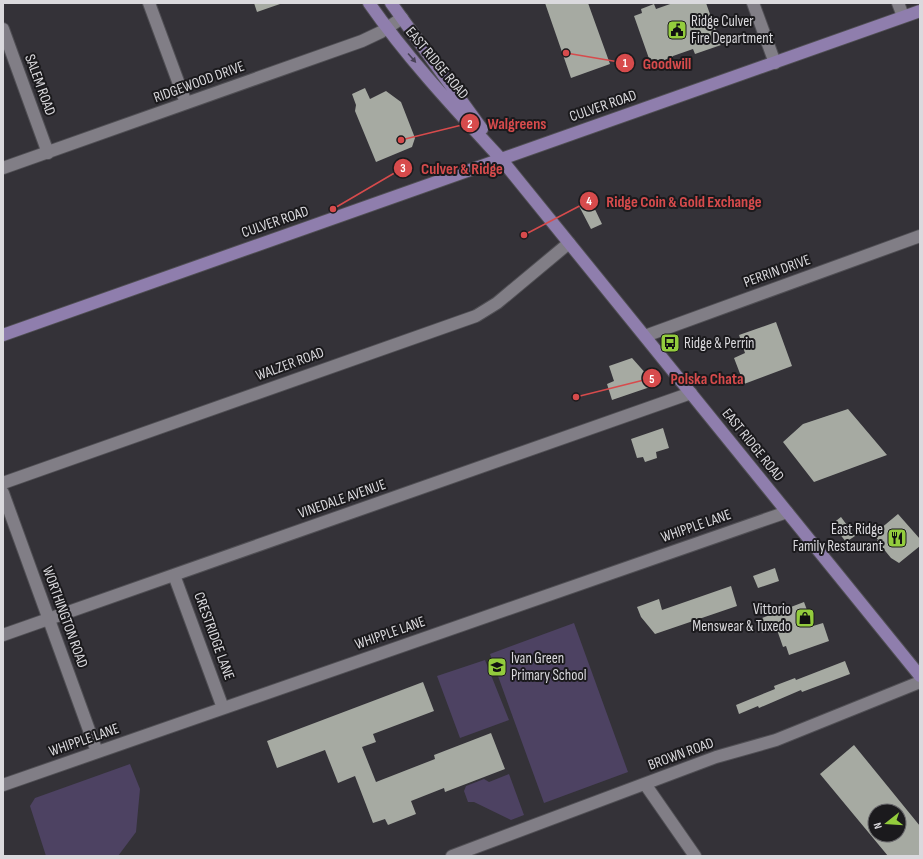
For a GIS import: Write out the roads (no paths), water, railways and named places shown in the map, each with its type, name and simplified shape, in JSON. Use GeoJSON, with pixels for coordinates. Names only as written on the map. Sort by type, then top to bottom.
{"type":"FeatureCollection","features":[{"type":"Feature","properties":{"kind":"main road","name":"EAST RIDGE ROAD"},"geometry":{"type":"LineString","coordinates":[[369,3],[387,28],[444,98],[502,159]]}},
{"type":"Feature","properties":{"kind":"main road","name":"EAST RIDGE ROAD"},"geometry":{"type":"LineString","coordinates":[[391,3],[458,95],[502,159],[920,676]]}},
{"type":"Feature","properties":{"kind":"main road","name":"CULVER ROAD"},"geometry":{"type":"LineString","coordinates":[[3,335],[920,11]]}},
{"type":"Feature","properties":{"kind":"street"},"geometry":{"type":"LineString","coordinates":[[149,3],[186,103]]}},
{"type":"Feature","properties":{"kind":"street"},"geometry":{"type":"LineString","coordinates":[[753,3],[775,63]]}},
{"type":"Feature","properties":{"kind":"street"},"geometry":{"type":"LineString","coordinates":[[898,3],[903,16]]}},
{"type":"Feature","properties":{"kind":"street","name":"RIDGEWOOD DRIVE"},"geometry":{"type":"LineString","coordinates":[[3,168],[351,45],[369,38],[402,18]]}},
{"type":"Feature","properties":{"kind":"street","name":"SALEM ROAD"},"geometry":{"type":"LineString","coordinates":[[3,29],[48,153]]}},
{"type":"Feature","properties":{"kind":"street","name":"PERRIN DRIVE"},"geometry":{"type":"LineString","coordinates":[[645,336],[920,236]]}},
{"type":"Feature","properties":{"kind":"street","name":"WALZER ROAD"},"geometry":{"type":"LineString","coordinates":[[3,483],[476,316],[497,303],[569,242]]}},
{"type":"Feature","properties":{"kind":"street","name":"VINEDALE AVENUE"},"geometry":{"type":"LineString","coordinates":[[3,635],[691,393]]}},
{"type":"Feature","properties":{"kind":"street","name":"WORTHINGTON ROAD"},"geometry":{"type":"LineString","coordinates":[[3,493],[97,752]]}},
{"type":"Feature","properties":{"kind":"street","name":"WHIPPLE LANE"},"geometry":{"type":"LineString","coordinates":[[3,785],[787,512]]}},
{"type":"Feature","properties":{"kind":"street","name":"CRESTRIDGE LANE"},"geometry":{"type":"LineString","coordinates":[[174,575],[223,708]]}},
{"type":"Feature","properties":{"kind":"street","name":"BROWN ROAD"},"geometry":{"type":"LineString","coordinates":[[452,856],[476,852],[645,784],[716,757],[776,740],[920,682]]}},
{"type":"Feature","properties":{"kind":"street"},"geometry":{"type":"LineString","coordinates":[[645,784],[695,856]]}},
{"type":"Feature","properties":{"kind":"place","name":"Ridge Culver Fire Department"},"geometry":{"type":"Point","coordinates":[677,30]}},
{"type":"Feature","properties":{"kind":"place","name":"Goodwill"},"geometry":{"type":"Point","coordinates":[566,53]}},
{"type":"Feature","properties":{"kind":"place","name":"Walgreens"},"geometry":{"type":"Point","coordinates":[401,140]}},
{"type":"Feature","properties":{"kind":"place","name":"Culver & Ridge"},"geometry":{"type":"Point","coordinates":[333,209]}},
{"type":"Feature","properties":{"kind":"place","name":"Ridge Coin & Gold Exchange"},"geometry":{"type":"Point","coordinates":[524,235]}},
{"type":"Feature","properties":{"kind":"place","name":"Ridge & Perrin"},"geometry":{"type":"Point","coordinates":[670,343]}},
{"type":"Feature","properties":{"kind":"place","name":"Polska Chata"},"geometry":{"type":"Point","coordinates":[576,397]}},
{"type":"Feature","properties":{"kind":"place","name":"East Ridge Family Restaurant"},"geometry":{"type":"Point","coordinates":[897,538]}},
{"type":"Feature","properties":{"kind":"place","name":"Vittorio Menswear & Tuxedo"},"geometry":{"type":"Point","coordinates":[805,618]}},
{"type":"Feature","properties":{"kind":"place","name":"Ivan Green Primary School"},"geometry":{"type":"Point","coordinates":[497,667]}}]}
